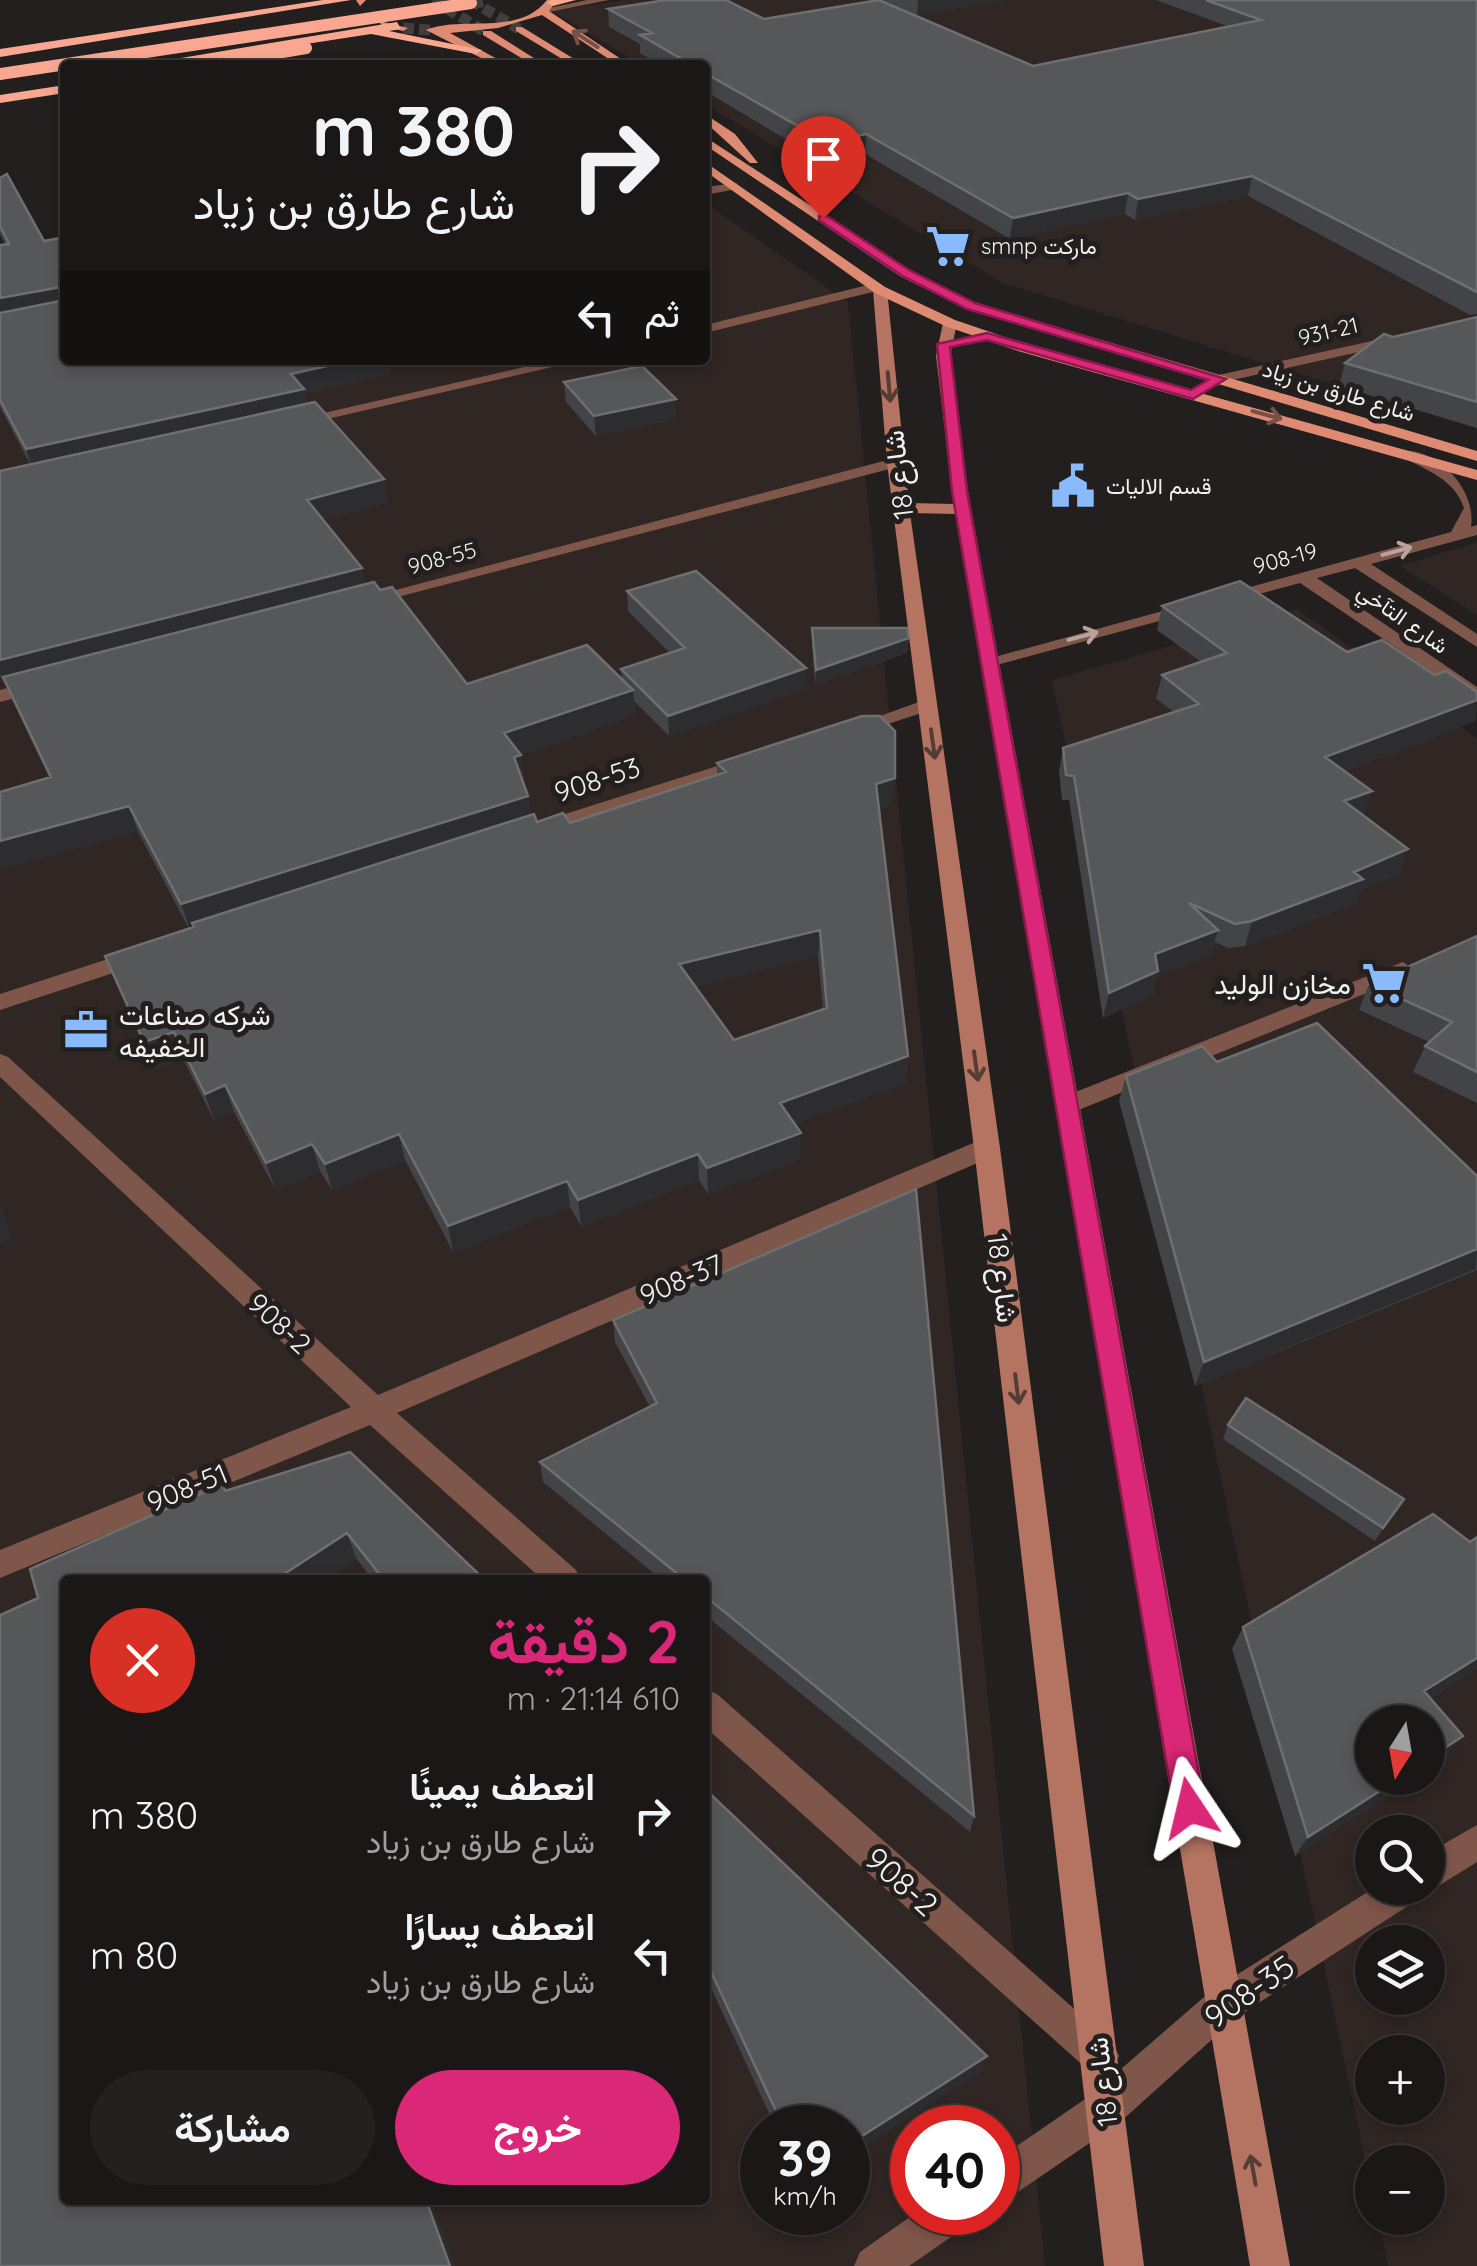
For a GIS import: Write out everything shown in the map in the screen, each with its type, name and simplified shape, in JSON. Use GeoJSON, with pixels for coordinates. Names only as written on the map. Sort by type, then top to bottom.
{"type":"FeatureCollection","features":[{"type":"Feature","properties":{"kind":"highway"},"geometry":{"type":"LineString","coordinates":[[0,52],[345,0]]}},
{"type":"Feature","properties":{"kind":"highway"},"geometry":{"type":"LineString","coordinates":[[0,64],[418,0]]}},
{"type":"Feature","properties":{"kind":"highway"},"geometry":{"type":"LineString","coordinates":[[550,6],[570,0]]}},
{"type":"Feature","properties":{"kind":"highway"},"geometry":{"type":"LineString","coordinates":[[237,60],[428,27],[472,11],[478,1]]}},
{"type":"Feature","properties":{"kind":"highway"},"geometry":{"type":"LineString","coordinates":[[92,60],[478,1]]}},
{"type":"Feature","properties":{"kind":"highway"},"geometry":{"type":"LineString","coordinates":[[176,60],[394,26]]}},
{"type":"Feature","properties":{"kind":"highway"},"geometry":{"type":"LineString","coordinates":[[353,32],[420,37],[476,50]]}},
{"type":"Feature","properties":{"kind":"highway"},"geometry":{"type":"LineString","coordinates":[[0,74],[60,65]]}},
{"type":"Feature","properties":{"kind":"highway"},"geometry":{"type":"LineString","coordinates":[[0,88],[60,79]]}},
{"type":"Feature","properties":{"kind":"highway"},"geometry":{"type":"LineString","coordinates":[[0,99],[60,90]]}},
{"type":"Feature","properties":{"kind":"main road"},"geometry":{"type":"LineString","coordinates":[[494,60],[435,30],[528,20],[550,6],[619,60]]}},
{"type":"Feature","properties":{"kind":"main road"},"geometry":{"type":"LineString","coordinates":[[519,29],[571,60]]}},
{"type":"Feature","properties":{"kind":"main road"},"geometry":{"type":"LineString","coordinates":[[487,34],[531,60]]}},
{"type":"Feature","properties":{"kind":"main road"},"geometry":{"type":"LineString","coordinates":[[710,121],[731,136],[764,178]]}},
{"type":"Feature","properties":{"kind":"main road","name":"شارع طارق بن زياد"},"geometry":{"type":"LineString","coordinates":[[710,143],[905,273],[971,306],[1477,456]]}},
{"type":"Feature","properties":{"kind":"main road","name":"شارع طارق بن زياد"},"geometry":{"type":"LineString","coordinates":[[710,170],[946,333],[987,336],[1477,475]]}},
{"type":"Feature","properties":{"kind":"main road"},"geometry":{"type":"LineString","coordinates":[[710,177],[732,185]]}},
{"type":"Feature","properties":{"kind":"street"},"geometry":{"type":"LineString","coordinates":[[550,6],[604,0]]}},
{"type":"Feature","properties":{"kind":"street"},"geometry":{"type":"LineString","coordinates":[[710,189],[732,185]]}},
{"type":"Feature","properties":{"kind":"street"},"geometry":{"type":"LineString","coordinates":[[710,329],[878,289]]}},
{"type":"Feature","properties":{"kind":"street","name":"شارع 18"},"geometry":{"type":"LineString","coordinates":[[878,289],[895,462],[987,1148],[1124,2266]]}},
{"type":"Feature","properties":{"kind":"street"},"geometry":{"type":"LineString","coordinates":[[946,333],[963,508],[1270,2266]]}},
{"type":"Feature","properties":{"kind":"street","name":"931-21"},"geometry":{"type":"LineString","coordinates":[[1193,395],[1219,379],[1422,333]]}},
{"type":"Feature","properties":{"kind":"street"},"geometry":{"type":"LineString","coordinates":[[287,424],[552,365]]}},
{"type":"Feature","properties":{"kind":"street"},"geometry":{"type":"LineString","coordinates":[[1408,454],[1443,472],[1464,490],[1472,508],[1468,532]]}},
{"type":"Feature","properties":{"kind":"street","name":"908-55"},"geometry":{"type":"LineString","coordinates":[[341,607],[895,462]]}},
{"type":"Feature","properties":{"kind":"street"},"geometry":{"type":"LineString","coordinates":[[901,508],[963,508]]}},
{"type":"Feature","properties":{"kind":"street","name":"908-19"},"geometry":{"type":"LineString","coordinates":[[989,662],[1468,532]]}},
{"type":"Feature","properties":{"kind":"street","name":"شارع التآخي"},"geometry":{"type":"LineString","coordinates":[[1357,562],[1477,642]]}},
{"type":"Feature","properties":{"kind":"street","name":"شارع التآخي"},"geometry":{"type":"LineString","coordinates":[[1303,577],[1477,696]]}},
{"type":"Feature","properties":{"kind":"street"},"geometry":{"type":"LineString","coordinates":[[0,696],[57,682]]}},
{"type":"Feature","properties":{"kind":"street"},"geometry":{"type":"LineString","coordinates":[[833,736],[928,705]]}},
{"type":"Feature","properties":{"kind":"street","name":"908-53"},"geometry":{"type":"LineString","coordinates":[[511,838],[776,754]]}},
{"type":"Feature","properties":{"kind":"street"},"geometry":{"type":"LineString","coordinates":[[0,1002],[170,947]]}},
{"type":"Feature","properties":{"kind":"street"},"geometry":{"type":"LineString","coordinates":[[1067,1105],[1424,962]]}},
{"type":"Feature","properties":{"kind":"street","name":"908-2"},"geometry":{"type":"LineString","coordinates":[[0,1063],[374,1410],[558,1575]]}},
{"type":"Feature","properties":{"kind":"street","name":"908-37"},"geometry":{"type":"LineString","coordinates":[[374,1410],[987,1148]]}},
{"type":"Feature","properties":{"kind":"street","name":"908-51"},"geometry":{"type":"LineString","coordinates":[[0,1564],[374,1410]]}},
{"type":"Feature","properties":{"kind":"street","name":"908-2"},"geometry":{"type":"LineString","coordinates":[[710,1709],[1100,2056]]}},
{"type":"Feature","properties":{"kind":"street"},"geometry":{"type":"LineString","coordinates":[[1445,1862],[1477,1842]]}},
{"type":"Feature","properties":{"kind":"street","name":"908-35"},"geometry":{"type":"LineString","coordinates":[[1020,2167],[1105,2109],[1224,2004],[1378,1905]]}},
{"type":"Feature","properties":{"kind":"street"},"geometry":{"type":"LineString","coordinates":[[874,2266],[919,2235]]}},
{"type":"Feature","properties":{"kind":"shaded area"},"geometry":{"type":"Polygon","coordinates":[[[623,0],[1477,0],[1477,429],[1003,283],[710,107],[710,60],[633,60],[552,11],[623,0]]]}},
{"type":"Feature","properties":{"kind":"shaded area"},"geometry":{"type":"Polygon","coordinates":[[[710,206],[848,302],[1045,2266],[0,2266],[0,333],[60,358],[60,365],[710,365],[710,206]]]}},
{"type":"Feature","properties":{"kind":"shaded area"},"geometry":{"type":"Polygon","coordinates":[[[1477,542],[1477,615],[1400,566],[1477,542]]]}},
{"type":"Feature","properties":{"kind":"shaded area"},"geometry":{"type":"Polygon","coordinates":[[[1297,609],[1477,738],[1477,2266],[1388,2266],[1382,2235],[1445,2235],[1445,2145],[1362,2145],[1358,2125],[1445,2125],[1445,2035],[1355,2035],[1355,2112],[1052,680],[1297,609]]]}},
{"type":"Feature","properties":{"kind":"building"},"geometry":{"type":"Polygon","coordinates":[[[666,0],[726,0],[764,19],[879,0],[1033,66],[1261,20],[1206,0],[1477,0],[1477,292],[1252,176],[1138,199],[1128,193],[1013,218],[866,134],[836,141],[812,134],[710,76],[710,60],[683,60],[640,35],[652,33],[608,9],[666,0]]]}},
{"type":"Feature","properties":{"kind":"building"},"geometry":{"type":"Polygon","coordinates":[[[7,174],[44,241],[60,238],[60,287],[0,298],[0,245],[9,244],[0,226],[0,178],[7,174]]]}},
{"type":"Feature","properties":{"kind":"building"},"geometry":{"type":"Polygon","coordinates":[[[60,301],[60,365],[332,365],[291,374],[304,389],[26,449],[0,400],[0,313],[60,301]]]}},
{"type":"Feature","properties":{"kind":"building"},"geometry":{"type":"Polygon","coordinates":[[[1477,317],[1477,402],[1345,363],[1384,334],[1393,337],[1477,317]]]}},
{"type":"Feature","properties":{"kind":"building"},"geometry":{"type":"Polygon","coordinates":[[[642,366],[676,399],[594,416],[564,382],[642,366]]]}},
{"type":"Feature","properties":{"kind":"building"},"geometry":{"type":"Polygon","coordinates":[[[315,402],[384,479],[307,500],[362,568],[0,660],[0,471],[315,402]]]}},
{"type":"Feature","properties":{"kind":"building"},"geometry":{"type":"Polygon","coordinates":[[[696,571],[806,668],[668,716],[621,669],[685,648],[627,591],[696,571]]]}},
{"type":"Feature","properties":{"kind":"building"},"geometry":{"type":"Polygon","coordinates":[[[1240,581],[1347,652],[1382,640],[1435,675],[1446,671],[1477,692],[1477,700],[1325,757],[1372,791],[1344,801],[1408,849],[1354,872],[1363,879],[1252,921],[1235,924],[1189,903],[1218,930],[1155,954],[1158,971],[1109,993],[1074,776],[1066,775],[1063,748],[1199,704],[1162,675],[1227,653],[1162,606],[1240,581]]]}},
{"type":"Feature","properties":{"kind":"building"},"geometry":{"type":"Polygon","coordinates":[[[374,582],[380,590],[392,587],[467,684],[587,645],[633,690],[504,733],[521,755],[514,757],[528,796],[181,904],[129,806],[0,841],[0,792],[51,777],[3,677],[374,582]]]}},
{"type":"Feature","properties":{"kind":"building"},"geometry":{"type":"Polygon","coordinates":[[[812,628],[907,628],[909,638],[816,670],[812,628]]]}},
{"type":"Feature","properties":{"kind":"building"},"geometry":{"type":"Polygon","coordinates":[[[862,716],[880,716],[895,731],[895,778],[876,784],[908,1056],[780,1103],[801,1133],[707,1168],[698,1154],[578,1200],[567,1181],[448,1226],[399,1134],[325,1164],[312,1144],[266,1163],[225,1085],[205,1094],[174,1032],[144,1042],[105,956],[194,927],[192,923],[534,814],[537,822],[563,813],[570,823],[726,772],[717,763],[862,716]],[[820,930],[679,964],[734,1040],[827,1008],[820,930]]]}},
{"type":"Feature","properties":{"kind":"building"},"geometry":{"type":"Polygon","coordinates":[[[1477,936],[1477,1072],[1425,1046],[1452,1022],[1369,984],[1477,936]]]}},
{"type":"Feature","properties":{"kind":"building"},"geometry":{"type":"Polygon","coordinates":[[[1317,1023],[1477,1176],[1477,1249],[1204,1362],[1126,1076],[1202,1046],[1217,1062],[1317,1023]]]}},
{"type":"Feature","properties":{"kind":"building"},"geometry":{"type":"Polygon","coordinates":[[[916,1189],[974,1816],[710,1600],[710,1575],[679,1575],[540,1462],[657,1403],[613,1320],[916,1189]]]}},
{"type":"Feature","properties":{"kind":"building"},"geometry":{"type":"Polygon","coordinates":[[[1246,1398],[1404,1499],[1383,1528],[1228,1425],[1246,1398]]]}},
{"type":"Feature","properties":{"kind":"building"},"geometry":{"type":"Polygon","coordinates":[[[350,1452],[480,1575],[380,1575],[347,1533],[283,1575],[60,1575],[60,2205],[428,2205],[450,2266],[0,2266],[0,1615],[38,1598],[30,1569],[223,1484],[225,1491],[350,1452]]]}},
{"type":"Feature","properties":{"kind":"building"},"geometry":{"type":"Polygon","coordinates":[[[1433,1514],[1470,1542],[1477,1537],[1477,1658],[1424,1691],[1436,1705],[1355,1705],[1355,1795],[1373,1795],[1308,1837],[1243,1627],[1433,1514]]]}},
{"type":"Feature","properties":{"kind":"building"},"geometry":{"type":"Polygon","coordinates":[[[1445,1715],[1463,1736],[1445,1748],[1445,1715]]]}},
{"type":"Feature","properties":{"kind":"building"},"geometry":{"type":"Polygon","coordinates":[[[710,1794],[987,2056],[910,2105],[890,2105],[890,2118],[870,2131],[870,2105],[773,2105],[710,1970],[710,1794]]]}},
{"type":"Feature","properties":{"kind":"tunnel"},"geometry":{"type":"LineString","coordinates":[[433,0],[487,33]]}},
{"type":"Feature","properties":{"kind":"tunnel"},"geometry":{"type":"LineString","coordinates":[[470,0],[519,29]]}},
{"type":"Feature","properties":{"kind":"tunnel"},"geometry":{"type":"LineString","coordinates":[[471,3],[489,0]]}},
{"type":"Feature","properties":{"kind":"tunnel"},"geometry":{"type":"LineString","coordinates":[[403,28],[431,30]]}},
{"type":"Feature","properties":{"kind":"place","name":"smnp ماركت"},"geometry":{"type":"Point","coordinates":[948,246]}},
{"type":"Feature","properties":{"kind":"place","name":"قسم الاليات"},"geometry":{"type":"Point","coordinates":[1073,486]}},
{"type":"Feature","properties":{"kind":"place","name":"مخازن الوليد"},"geometry":{"type":"Point","coordinates":[1384,983]}},
{"type":"Feature","properties":{"kind":"place","name":"شركه صناعات الخفيفه"},"geometry":{"type":"Point","coordinates":[86,1030]}},
{"type":"Feature","properties":{"kind":"route"},"geometry":{"type":"LineString","coordinates":[[823,218],[905,273],[971,306],[1219,379],[1193,395],[987,336],[943,344],[960,491],[1190,1808]]}}]}
